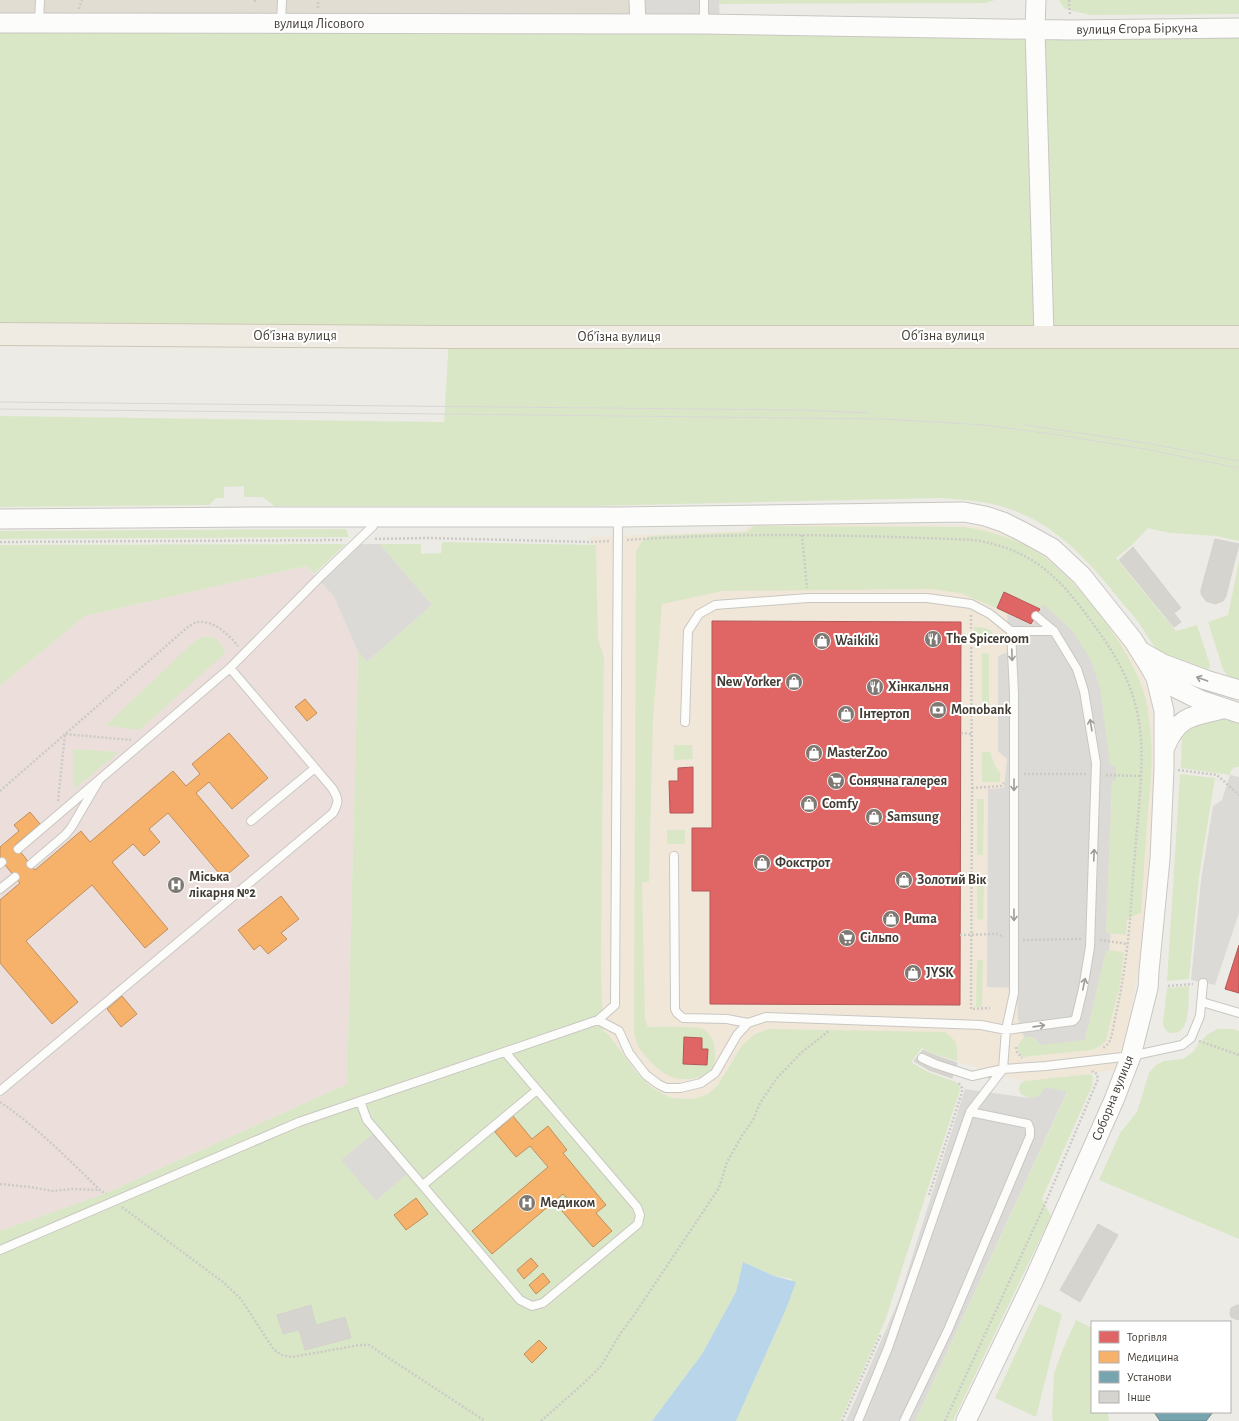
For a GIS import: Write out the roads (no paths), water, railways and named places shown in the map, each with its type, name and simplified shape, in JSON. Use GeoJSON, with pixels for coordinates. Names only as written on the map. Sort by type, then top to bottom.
{"type":"FeatureCollection","features":[{"type":"Feature","properties":{"kind":"main road","name":"Обʼїзна вулиця"},"geometry":{"type":"LineString","coordinates":[[0,334],[449,337],[1239,337]]}},
{"type":"Feature","properties":{"kind":"street"},"geometry":{"type":"LineString","coordinates":[[637,0],[638,24]]}},
{"type":"Feature","properties":{"kind":"street"},"geometry":{"type":"LineString","coordinates":[[1036,0],[1035,29],[1044,336]]}},
{"type":"Feature","properties":{"kind":"street","name":"вулиця Лісового"},"geometry":{"type":"LineString","coordinates":[[0,23],[704,24]]}},
{"type":"Feature","properties":{"kind":"street","name":"вулиця Єгора Біркуна"},"geometry":{"type":"LineString","coordinates":[[704,24],[1035,29],[1239,28]]}},
{"type":"Feature","properties":{"kind":"street"},"geometry":{"type":"LineString","coordinates":[[0,519],[373,517],[618,518],[964,512],[985,516],[1010,525],[1052,548],[1082,576],[1140,650],[1163,664],[1206,680],[1239,690]]}},
{"type":"Feature","properties":{"kind":"street","name":"Соборна вулиця"},"geometry":{"type":"LineString","coordinates":[[966,1421],[1034,1280],[1114,1100],[1131,1056],[1148,988],[1160,859],[1164,769],[1164,711],[1156,678],[1140,650]]}},
{"type":"Feature","properties":{"kind":"street"},"geometry":{"type":"LineString","coordinates":[[1156,678],[1200,700],[1231,711]]}},
{"type":"Feature","properties":{"kind":"street"},"geometry":{"type":"LineString","coordinates":[[1164,750],[1170,734],[1184,720],[1198,715],[1231,711]]}},
{"type":"Feature","properties":{"kind":"lane"},"geometry":{"type":"LineString","coordinates":[[39,23],[40,0]]}},
{"type":"Feature","properties":{"kind":"lane"},"geometry":{"type":"LineString","coordinates":[[281,24],[282,0]]}},
{"type":"Feature","properties":{"kind":"lane"},"geometry":{"type":"LineString","coordinates":[[704,0],[704,24]]}},
{"type":"Feature","properties":{"kind":"lane"},"geometry":{"type":"LineString","coordinates":[[18,849],[230,668],[373,526],[373,517]]}},
{"type":"Feature","properties":{"kind":"lane"},"geometry":{"type":"LineString","coordinates":[[0,1250],[299,1122],[598,1020],[615,1005],[618,518]]}},
{"type":"Feature","properties":{"kind":"lane"},"geometry":{"type":"LineString","coordinates":[[685,722],[688,631],[699,614],[715,605],[808,598],[927,598],[971,604],[990,614],[1011,630],[1054,631]]}},
{"type":"Feature","properties":{"kind":"lane"},"geometry":{"type":"LineString","coordinates":[[598,1020],[619,1031],[629,1053],[646,1075],[666,1088],[680,1088],[701,1083],[715,1073],[737,1035],[748,1024],[766,1017],[981,1024],[1006,1030],[1073,1021],[1076,1018],[1089,961],[1091,938],[1096,758],[1084,692],[1077,669],[1054,631],[1036,616]]}},
{"type":"Feature","properties":{"kind":"lane"},"geometry":{"type":"LineString","coordinates":[[858,1421],[888,1348],[970,1112],[1003,1069],[1006,1030],[1014,993],[1014,693],[1011,630]]}},
{"type":"Feature","properties":{"kind":"lane"},"geometry":{"type":"LineString","coordinates":[[0,1091],[333,813],[338,804],[338,796],[332,788],[230,668]]}},
{"type":"Feature","properties":{"kind":"lane"},"geometry":{"type":"LineString","coordinates":[[251,821],[315,768]]}},
{"type":"Feature","properties":{"kind":"lane"},"geometry":{"type":"LineString","coordinates":[[31,864],[72,828],[100,778]]}},
{"type":"Feature","properties":{"kind":"lane"},"geometry":{"type":"LineString","coordinates":[[674,856],[675,1009],[683,1018],[727,1019],[748,1024]]}},
{"type":"Feature","properties":{"kind":"lane"},"geometry":{"type":"LineString","coordinates":[[0,889],[15,877]]}},
{"type":"Feature","properties":{"kind":"lane"},"geometry":{"type":"LineString","coordinates":[[922,1058],[935,1064],[972,1076],[1003,1069],[1046,1066],[1131,1056],[1182,1045],[1191,1038],[1200,1016],[1203,983]]}},
{"type":"Feature","properties":{"kind":"lane"},"geometry":{"type":"LineString","coordinates":[[1202,1002],[1239,1013]]}},
{"type":"Feature","properties":{"kind":"lane"},"geometry":{"type":"LineString","coordinates":[[360,1101],[367,1120],[520,1300],[532,1306],[544,1303],[638,1224],[640,1215],[636,1207],[505,1052]]}},
{"type":"Feature","properties":{"kind":"lane"},"geometry":{"type":"LineString","coordinates":[[422,1185],[538,1090]]}},
{"type":"Feature","properties":{"kind":"lane"},"geometry":{"type":"LineString","coordinates":[[904,1421],[948,1330],[1030,1136],[1028,1124],[970,1112]]}},
{"type":"Feature","properties":{"kind":"water"},"geometry":{"type":"Polygon","coordinates":[[[743,1262],[774,1276],[796,1282],[786,1309],[736,1421],[652,1421],[702,1354],[736,1292],[743,1262]]]}},
{"type":"Feature","properties":{"kind":"tram line"},"geometry":{"type":"LineString","coordinates":[[0,402],[801,410],[869,413]]}},
{"type":"Feature","properties":{"kind":"tram line"},"geometry":{"type":"LineString","coordinates":[[0,409],[886,419],[984,425],[1052,434],[1145,449],[1239,468]]}},
{"type":"Feature","properties":{"kind":"tram line"},"geometry":{"type":"LineString","coordinates":[[1026,425],[1146,443],[1239,461]]}},
{"type":"Feature","properties":{"kind":"place","name":"The Spiceroom"},"geometry":{"type":"Point","coordinates":[933,639]}},
{"type":"Feature","properties":{"kind":"place","name":"Waikiki"},"geometry":{"type":"Point","coordinates":[822,641]}},
{"type":"Feature","properties":{"kind":"place","name":"New Yorker"},"geometry":{"type":"Point","coordinates":[794,682]}},
{"type":"Feature","properties":{"kind":"place","name":"Хінкальня"},"geometry":{"type":"Point","coordinates":[875,687]}},
{"type":"Feature","properties":{"kind":"place","name":"Monobank"},"geometry":{"type":"Point","coordinates":[938,710]}},
{"type":"Feature","properties":{"kind":"place","name":"Інтертоп"},"geometry":{"type":"Point","coordinates":[846,714]}},
{"type":"Feature","properties":{"kind":"place","name":"MasterZoo"},"geometry":{"type":"Point","coordinates":[814,753]}},
{"type":"Feature","properties":{"kind":"place","name":"Сонячна галерея"},"geometry":{"type":"Point","coordinates":[836,781]}},
{"type":"Feature","properties":{"kind":"place","name":"Comfy"},"geometry":{"type":"Point","coordinates":[809,804]}},
{"type":"Feature","properties":{"kind":"place","name":"Samsung"},"geometry":{"type":"Point","coordinates":[874,817]}},
{"type":"Feature","properties":{"kind":"place","name":"Фокстрот"},"geometry":{"type":"Point","coordinates":[762,863]}},
{"type":"Feature","properties":{"kind":"place","name":"Золотий Вік"},"geometry":{"type":"Point","coordinates":[904,880]}},
{"type":"Feature","properties":{"kind":"place","name":"Міська лікарня №2"},"geometry":{"type":"Point","coordinates":[176,885]}},
{"type":"Feature","properties":{"kind":"place","name":"Puma"},"geometry":{"type":"Point","coordinates":[891,919]}},
{"type":"Feature","properties":{"kind":"place","name":"Сільпо"},"geometry":{"type":"Point","coordinates":[847,938]}},
{"type":"Feature","properties":{"kind":"place","name":"JYSK"},"geometry":{"type":"Point","coordinates":[913,973]}},
{"type":"Feature","properties":{"kind":"place","name":"Медиком"},"geometry":{"type":"Point","coordinates":[527,1203]}}]}
